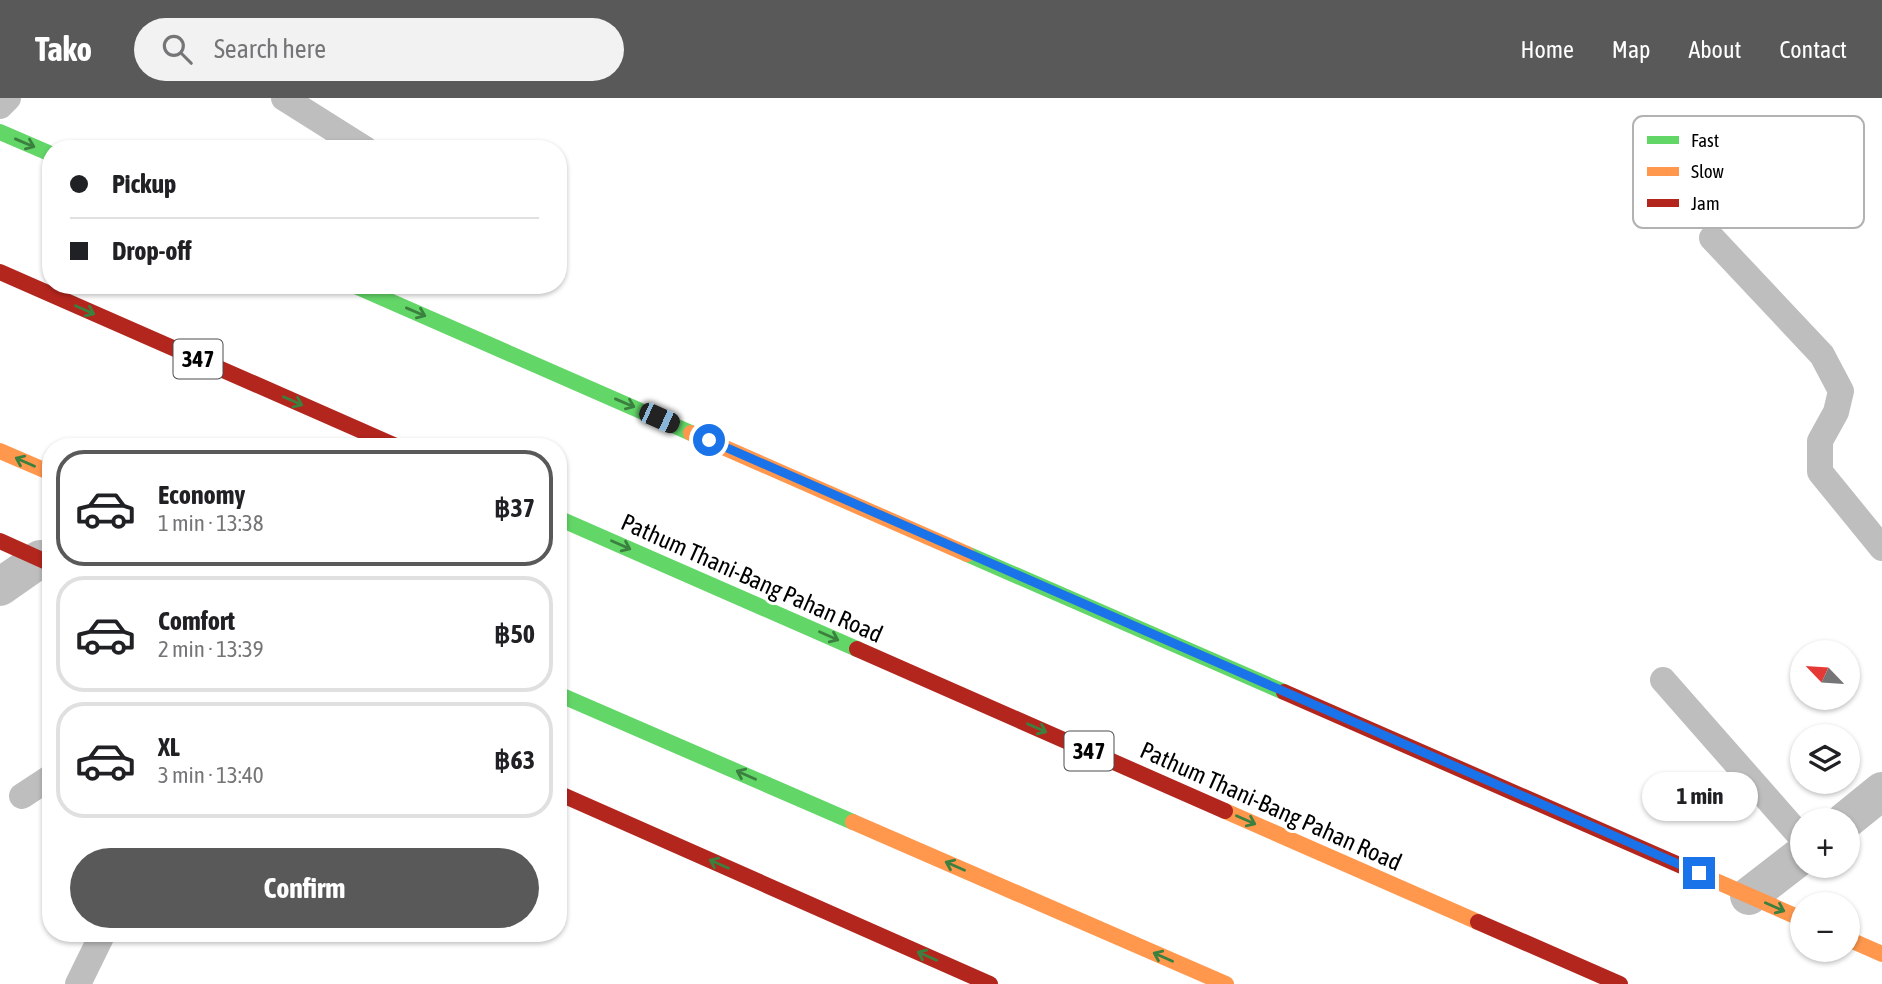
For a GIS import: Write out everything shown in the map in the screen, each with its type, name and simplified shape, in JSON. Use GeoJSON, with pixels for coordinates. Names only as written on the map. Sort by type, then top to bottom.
{"type":"FeatureCollection","features":[{"type":"Feature","properties":{"kind":"main road"},"geometry":{"type":"LineString","coordinates":[[0,132],[42,150]]}},
{"type":"Feature","properties":{"kind":"main road","name":"347"},"geometry":{"type":"LineString","coordinates":[[0,272],[42,290]]}},
{"type":"Feature","properties":{"kind":"main road","name":"347"},"geometry":{"type":"LineString","coordinates":[[50,294],[378,438]]}},
{"type":"Feature","properties":{"kind":"main road"},"geometry":{"type":"LineString","coordinates":[[374,294],[1790,914]]}},
{"type":"Feature","properties":{"kind":"main road"},"geometry":{"type":"LineString","coordinates":[[0,451],[42,469]]}},
{"type":"Feature","properties":{"kind":"main road","name":"Pathum Thani-Bang Pahan Road"},"geometry":{"type":"LineString","coordinates":[[567,521],[1620,984]]}},
{"type":"Feature","properties":{"kind":"main road"},"geometry":{"type":"LineString","coordinates":[[0,541],[42,560]]}},
{"type":"Feature","properties":{"kind":"main road"},"geometry":{"type":"LineString","coordinates":[[567,698],[1226,984]]}},
{"type":"Feature","properties":{"kind":"main road"},"geometry":{"type":"LineString","coordinates":[[567,797],[990,984]]}},
{"type":"Feature","properties":{"kind":"main road"},"geometry":{"type":"LineString","coordinates":[[1860,944],[1882,954]]}},
{"type":"Feature","properties":{"kind":"street"},"geometry":{"type":"LineString","coordinates":[[0,587],[42,563]]}},
{"type":"Feature","properties":{"kind":"street"},"geometry":{"type":"LineString","coordinates":[[1860,809],[1882,791]]}},
{"type":"Feature","properties":{"kind":"street"},"geometry":{"type":"LineString","coordinates":[[1749,896],[1790,864]]}},
{"type":"Feature","properties":{"kind":"lane"},"geometry":{"type":"LineString","coordinates":[[0,106],[8,98]]}},
{"type":"Feature","properties":{"kind":"lane"},"geometry":{"type":"LineString","coordinates":[[284,98],[351,140]]}},
{"type":"Feature","properties":{"kind":"lane"},"geometry":{"type":"LineString","coordinates":[[1712,238],[1822,355],[1842,391],[1836,412],[1820,441],[1820,472],[1882,548]]}},
{"type":"Feature","properties":{"kind":"lane"},"geometry":{"type":"LineString","coordinates":[[1662,680],[1790,824]]}},
{"type":"Feature","properties":{"kind":"lane"},"geometry":{"type":"LineString","coordinates":[[22,796],[42,783]]}},
{"type":"Feature","properties":{"kind":"lane"},"geometry":{"type":"LineString","coordinates":[[78,984],[99,942]]}},
{"type":"Feature","properties":{"kind":"traffic: fast"},"geometry":{"type":"LineString","coordinates":[[0,132],[42,150]]}},
{"type":"Feature","properties":{"kind":"traffic: fast"},"geometry":{"type":"LineString","coordinates":[[374,294],[691,433]]}},
{"type":"Feature","properties":{"kind":"traffic: fast"},"geometry":{"type":"LineString","coordinates":[[567,522],[857,649]]}},
{"type":"Feature","properties":{"kind":"traffic: fast"},"geometry":{"type":"LineString","coordinates":[[967,554],[1284,692]]}},
{"type":"Feature","properties":{"kind":"traffic: fast"},"geometry":{"type":"LineString","coordinates":[[567,698],[853,822]]}},
{"type":"Feature","properties":{"kind":"traffic: slow"},"geometry":{"type":"LineString","coordinates":[[691,433],[967,554]]}},
{"type":"Feature","properties":{"kind":"traffic: slow"},"geometry":{"type":"LineString","coordinates":[[0,451],[42,469]]}},
{"type":"Feature","properties":{"kind":"traffic: slow"},"geometry":{"type":"LineString","coordinates":[[1225,811],[1478,922]]}},
{"type":"Feature","properties":{"kind":"traffic: slow"},"geometry":{"type":"LineString","coordinates":[[853,822],[1226,984]]}},
{"type":"Feature","properties":{"kind":"traffic: slow"},"geometry":{"type":"LineString","coordinates":[[1709,878],[1790,914]]}},
{"type":"Feature","properties":{"kind":"traffic: slow"},"geometry":{"type":"LineString","coordinates":[[1860,944],[1882,954]]}},
{"type":"Feature","properties":{"kind":"traffic: jam"},"geometry":{"type":"LineString","coordinates":[[0,272],[42,290]]}},
{"type":"Feature","properties":{"kind":"traffic: jam"},"geometry":{"type":"LineString","coordinates":[[50,294],[378,438]]}},
{"type":"Feature","properties":{"kind":"traffic: jam"},"geometry":{"type":"LineString","coordinates":[[0,541],[42,560]]}},
{"type":"Feature","properties":{"kind":"traffic: jam"},"geometry":{"type":"LineString","coordinates":[[857,649],[1225,811]]}},
{"type":"Feature","properties":{"kind":"traffic: jam"},"geometry":{"type":"LineString","coordinates":[[1284,692],[1709,878]]}},
{"type":"Feature","properties":{"kind":"traffic: jam"},"geometry":{"type":"LineString","coordinates":[[567,797],[990,984]]}},
{"type":"Feature","properties":{"kind":"traffic: jam"},"geometry":{"type":"LineString","coordinates":[[1478,922],[1620,984]]}},
{"type":"Feature","properties":{"kind":"route"},"geometry":{"type":"LineString","coordinates":[[709,440],[1699,873]]}}]}
